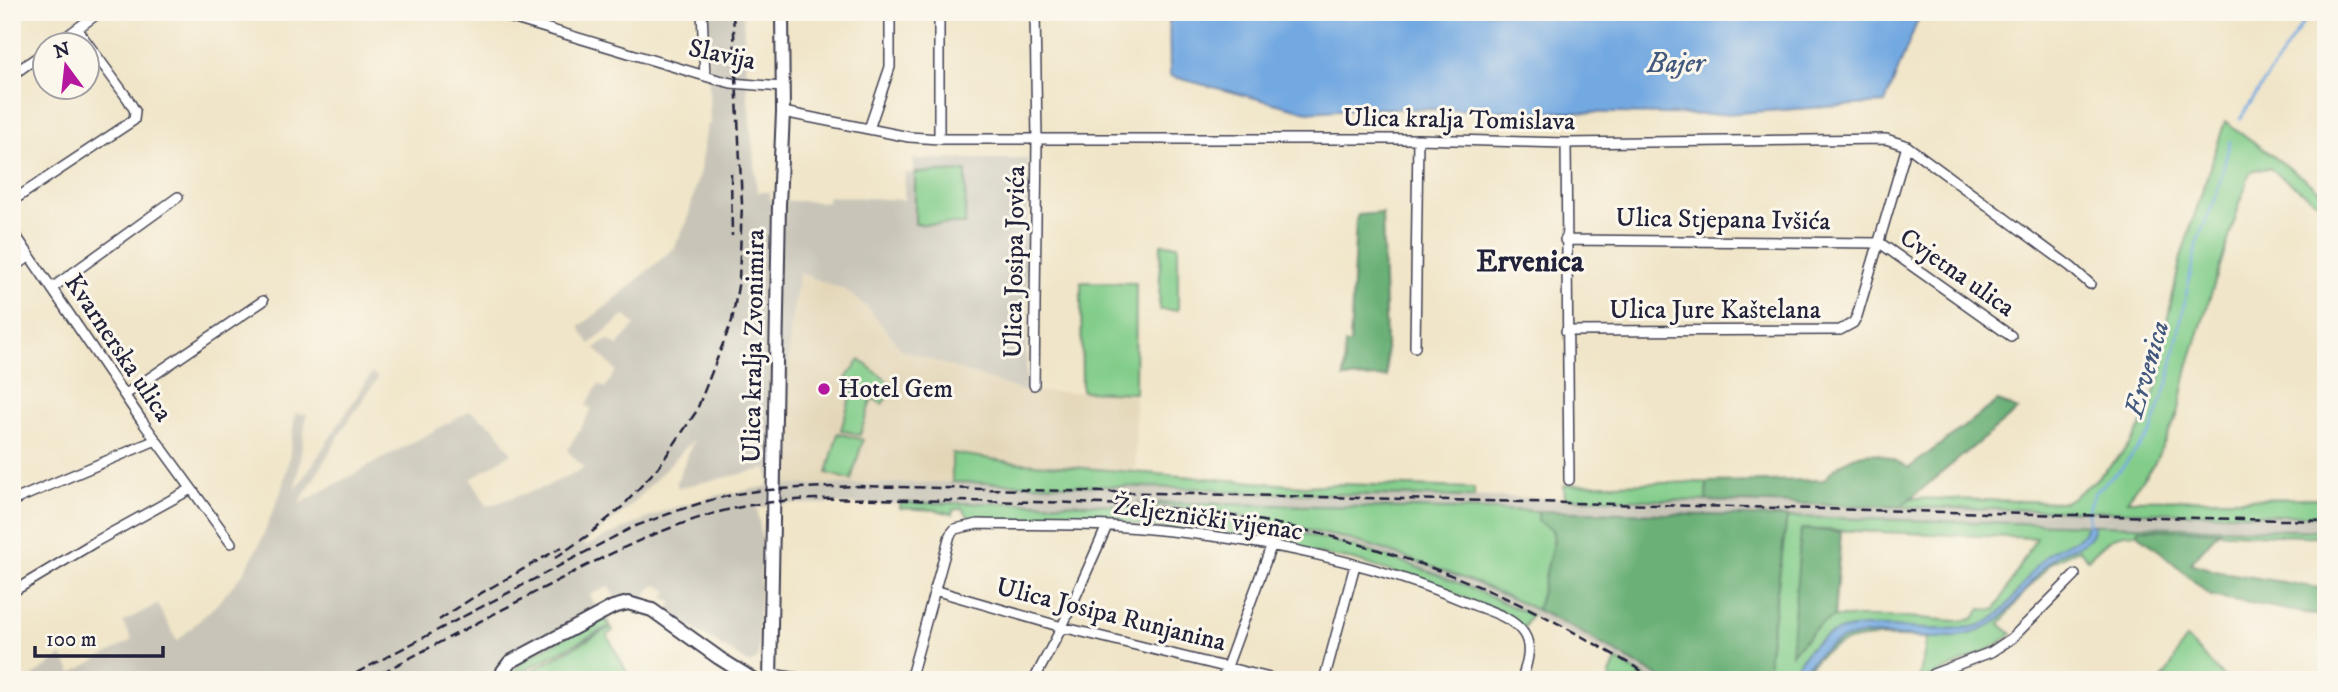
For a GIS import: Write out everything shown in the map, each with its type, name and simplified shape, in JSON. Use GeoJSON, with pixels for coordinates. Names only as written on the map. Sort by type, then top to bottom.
{"type":"FeatureCollection","features":[{"type":"Feature","properties":{"kind":"main road","name":"Ulica kralja Zvonimira"},"geometry":{"type":"LineString","coordinates":[[771,677],[783,112],[782,12]]}},
{"type":"Feature","properties":{"kind":"main road"},"geometry":{"type":"LineString","coordinates":[[503,673],[522,655],[613,607],[628,603],[652,610],[754,680]]}},
{"type":"Feature","properties":{"kind":"street"},"geometry":{"type":"LineString","coordinates":[[81,12],[97,14]]}},
{"type":"Feature","properties":{"kind":"street","name":"Slavija"},"geometry":{"type":"LineString","coordinates":[[492,12],[731,83],[782,87]]}},
{"type":"Feature","properties":{"kind":"street"},"geometry":{"type":"LineString","coordinates":[[702,12],[705,76]]}},
{"type":"Feature","properties":{"kind":"street"},"geometry":{"type":"LineString","coordinates":[[869,129],[890,66],[890,12]]}},
{"type":"Feature","properties":{"kind":"street"},"geometry":{"type":"LineString","coordinates":[[939,12],[939,139]]}},
{"type":"Feature","properties":{"kind":"street","name":"Ulica Josipa Jovića"},"geometry":{"type":"LineString","coordinates":[[1034,385],[1037,140],[1035,12]]}},
{"type":"Feature","properties":{"kind":"street"},"geometry":{"type":"LineString","coordinates":[[73,32],[97,14]]}},
{"type":"Feature","properties":{"kind":"street"},"geometry":{"type":"LineString","coordinates":[[12,201],[134,120],[135,111],[128,99],[77,29]]}},
{"type":"Feature","properties":{"kind":"street"},"geometry":{"type":"LineString","coordinates":[[12,75],[32,61]]}},
{"type":"Feature","properties":{"kind":"street","name":"Ulica kralja Tomislava"},"geometry":{"type":"LineString","coordinates":[[783,112],[909,137],[939,139],[1418,139],[1566,142],[1886,139],[1907,146],[2071,267],[2090,284]]}},
{"type":"Feature","properties":{"kind":"street"},"geometry":{"type":"LineString","coordinates":[[1415,347],[1418,139]]}},
{"type":"Feature","properties":{"kind":"street"},"geometry":{"type":"LineString","coordinates":[[1566,142],[1569,480]]}},
{"type":"Feature","properties":{"kind":"street","name":"Cvjetna ulica"},"geometry":{"type":"LineString","coordinates":[[1857,316],[1907,146]]}},
{"type":"Feature","properties":{"kind":"street"},"geometry":{"type":"LineString","coordinates":[[52,288],[178,197]]}},
{"type":"Feature","properties":{"kind":"street","name":"Kvarnerska ulica"},"geometry":{"type":"LineString","coordinates":[[12,230],[156,440],[231,543]]}},
{"type":"Feature","properties":{"kind":"street","name":"Ulica Stjepana Ivšića"},"geometry":{"type":"LineString","coordinates":[[1565,240],[1880,243]]}},
{"type":"Feature","properties":{"kind":"street","name":"Cvjetna ulica"},"geometry":{"type":"LineString","coordinates":[[1880,243],[2011,336]]}},
{"type":"Feature","properties":{"kind":"street"},"geometry":{"type":"LineString","coordinates":[[12,269],[30,257]]}},
{"type":"Feature","properties":{"kind":"street"},"geometry":{"type":"LineString","coordinates":[[125,394],[263,301]]}},
{"type":"Feature","properties":{"kind":"street","name":"Ulica Jure Kaštelana"},"geometry":{"type":"LineString","coordinates":[[1566,331],[1840,330],[1853,323],[1857,316]]}},
{"type":"Feature","properties":{"kind":"street"},"geometry":{"type":"LineString","coordinates":[[12,501],[156,440]]}},
{"type":"Feature","properties":{"kind":"street"},"geometry":{"type":"LineString","coordinates":[[12,592],[94,542],[191,489]]}},
{"type":"Feature","properties":{"kind":"street","name":"Željeznički vijenac"},"geometry":{"type":"LineString","coordinates":[[934,590],[950,535],[955,529],[978,524],[1107,526],[1272,544],[1439,590],[1518,626],[1528,641],[1529,652],[1524,679]]}},
{"type":"Feature","properties":{"kind":"street"},"geometry":{"type":"LineString","coordinates":[[1034,680],[1062,627],[1107,526]]}},
{"type":"Feature","properties":{"kind":"street"},"geometry":{"type":"LineString","coordinates":[[1222,680],[1272,544]]}},
{"type":"Feature","properties":{"kind":"street"},"geometry":{"type":"LineString","coordinates":[[1324,680],[1355,565]]}},
{"type":"Feature","properties":{"kind":"street"},"geometry":{"type":"LineString","coordinates":[[1927,680],[1933,674],[1991,652],[2012,638],[2075,575]]}},
{"type":"Feature","properties":{"kind":"street"},"geometry":{"type":"LineString","coordinates":[[910,680],[934,590]]}},
{"type":"Feature","properties":{"kind":"street","name":"Ulica Josipa Runjanina"},"geometry":{"type":"LineString","coordinates":[[934,590],[1062,627],[1278,680]]}},
{"type":"Feature","properties":{"kind":"street"},"geometry":{"type":"LineString","coordinates":[[771,677],[812,680]]}},
{"type":"Feature","properties":{"kind":"shaded area"},"geometry":{"type":"Polygon","coordinates":[[[707,12],[743,12],[757,192],[770,192],[770,200],[827,202],[828,196],[904,200],[905,173],[914,173],[913,159],[1028,159],[1026,392],[902,350],[867,307],[845,290],[799,273],[790,329],[787,485],[952,482],[1220,492],[2326,516],[2326,531],[1136,502],[1265,520],[1382,549],[1479,584],[1546,614],[1665,680],[1650,680],[1585,642],[1464,585],[1393,559],[1264,525],[1116,505],[788,504],[757,508],[762,541],[758,658],[750,664],[667,612],[673,603],[664,597],[668,591],[657,585],[651,588],[642,600],[617,601],[609,587],[590,595],[597,611],[506,659],[497,680],[27,680],[62,656],[72,673],[132,640],[123,622],[157,604],[177,641],[217,604],[244,572],[259,545],[281,492],[289,459],[295,413],[307,414],[295,491],[372,373],[378,378],[344,428],[299,504],[470,411],[494,427],[512,453],[471,479],[487,506],[545,487],[584,468],[567,450],[592,409],[586,405],[599,384],[605,388],[616,371],[595,348],[608,340],[618,346],[635,325],[625,315],[590,344],[579,327],[674,248],[687,222],[701,166],[707,125],[710,125],[707,12]],[[694,439],[626,510],[583,544],[585,546],[664,511],[715,496],[769,486],[768,470],[764,469],[677,488],[677,481],[694,439]]]}},
{"type":"Feature","properties":{"kind":"shaded area"},"geometry":{"type":"Polygon","coordinates":[[[798,273],[845,290],[867,307],[902,350],[1026,392],[1135,393],[1136,474],[1011,462],[953,453],[952,482],[786,485],[790,329],[798,273]]]}},
{"type":"Feature","properties":{"kind":"green space"},"geometry":{"type":"Polygon","coordinates":[[[2225,121],[2326,195],[2326,208],[2269,168],[2254,170],[2249,175],[2188,367],[2178,414],[2154,464],[2127,500],[2326,498],[2326,516],[1900,507],[1910,498],[2065,502],[2116,460],[2141,426],[2161,376],[2162,357],[2156,346],[2163,340],[2181,257],[2225,121]]]}},
{"type":"Feature","properties":{"kind":"green space"},"geometry":{"type":"Polygon","coordinates":[[[966,171],[965,224],[915,224],[915,173],[966,171]]]}},
{"type":"Feature","properties":{"kind":"green space"},"geometry":{"type":"Polygon","coordinates":[[[1382,213],[1387,377],[1344,378],[1345,344],[1350,344],[1356,220],[1358,215],[1382,213]]]}},
{"type":"Feature","properties":{"kind":"green space"},"geometry":{"type":"Polygon","coordinates":[[[1161,244],[1178,245],[1178,310],[1159,310],[1161,244]]]}},
{"type":"Feature","properties":{"kind":"green space"},"geometry":{"type":"Polygon","coordinates":[[[1081,282],[1136,283],[1135,393],[1082,391],[1081,282]]]}},
{"type":"Feature","properties":{"kind":"green space"},"geometry":{"type":"Polygon","coordinates":[[[860,360],[895,387],[882,404],[872,398],[860,435],[841,430],[854,384],[846,378],[860,360]]]}},
{"type":"Feature","properties":{"kind":"green space"},"geometry":{"type":"Polygon","coordinates":[[[1998,401],[2018,410],[1900,507],[1706,501],[1707,482],[1824,480],[1841,464],[1863,454],[1882,455],[1909,468],[1998,401]]]}},
{"type":"Feature","properties":{"kind":"green space"},"geometry":{"type":"Polygon","coordinates":[[[838,433],[863,440],[851,480],[827,473],[838,433]]]}},
{"type":"Feature","properties":{"kind":"green space"},"geometry":{"type":"Polygon","coordinates":[[[952,453],[1011,462],[1304,486],[1341,484],[1474,488],[1474,497],[1220,492],[1218,489],[952,482],[952,453]]]}},
{"type":"Feature","properties":{"kind":"green space"},"geometry":{"type":"Polygon","coordinates":[[[1707,482],[1706,501],[1565,498],[1564,485],[1707,482]]]}},
{"type":"Feature","properties":{"kind":"green space"},"geometry":{"type":"Polygon","coordinates":[[[1137,502],[1538,511],[1539,521],[1552,530],[1554,539],[1537,610],[1479,584],[1344,538],[1231,514],[1137,502]]]}},
{"type":"Feature","properties":{"kind":"green space"},"geometry":{"type":"Polygon","coordinates":[[[900,503],[1118,505],[1222,517],[1293,531],[1393,559],[1446,578],[1531,615],[1524,628],[1443,588],[1354,560],[1109,520],[977,520],[968,516],[962,508],[953,510],[952,514],[936,510],[900,508],[900,503]]]}},
{"type":"Feature","properties":{"kind":"green space"},"geometry":{"type":"Polygon","coordinates":[[[1538,511],[1787,517],[1769,652],[1769,680],[1665,680],[1537,610],[1554,539],[1552,530],[1538,521],[1538,511]]]}},
{"type":"Feature","properties":{"kind":"green space"},"geometry":{"type":"Polygon","coordinates":[[[1787,517],[2326,531],[2326,537],[2138,529],[2137,534],[2122,535],[2110,540],[2088,559],[2079,549],[2052,562],[2025,592],[2000,624],[2012,634],[1992,648],[1924,680],[1919,680],[1927,638],[1855,639],[1825,652],[1800,680],[1769,680],[1769,652],[1787,517]],[[1801,529],[1792,653],[1819,625],[1834,617],[1907,617],[1957,621],[1973,619],[1981,609],[1995,610],[2036,538],[1801,529]]]}},
{"type":"Feature","properties":{"kind":"green space"},"geometry":{"type":"Polygon","coordinates":[[[1801,529],[1841,532],[1834,617],[1819,625],[1791,654],[1801,529]]]}},
{"type":"Feature","properties":{"kind":"green space"},"geometry":{"type":"Polygon","coordinates":[[[2138,529],[2219,531],[2191,563],[2215,571],[2326,589],[2326,617],[2211,596],[2137,534],[2138,529]]]}},
{"type":"Feature","properties":{"kind":"green space"},"geometry":{"type":"Polygon","coordinates":[[[605,618],[610,626],[509,678],[538,652],[605,618]]]}},
{"type":"Feature","properties":{"kind":"green space"},"geometry":{"type":"Polygon","coordinates":[[[611,627],[613,631],[607,635],[631,680],[515,680],[611,627]]]}},
{"type":"Feature","properties":{"kind":"green space"},"geometry":{"type":"Polygon","coordinates":[[[2186,638],[2227,680],[2161,680],[2186,638]]]}},
{"type":"Feature","properties":{"kind":"green space"},"geometry":{"type":"Polygon","coordinates":[[[1616,660],[1650,680],[1613,680],[1609,677],[1616,660]]]}},
{"type":"Feature","properties":{"kind":"water","name":"Bajer"},"geometry":{"type":"Polygon","coordinates":[[[1169,12],[1921,12],[1885,103],[1709,115],[1370,108],[1308,112],[1170,76],[1169,12]]]}},
{"type":"Feature","properties":{"kind":"water"},"geometry":{"type":"Polygon","coordinates":[[[2086,525],[2094,525],[2093,532],[2085,542],[2055,557],[2004,615],[1983,629],[1958,636],[1933,638],[1861,635],[1838,641],[1817,655],[1797,680],[1788,680],[1813,645],[1843,630],[1878,626],[1964,628],[1990,620],[2007,606],[2043,559],[2052,551],[2078,538],[2086,525]]]}},
{"type":"Feature","properties":{"kind":"waterway","name":"Ervenica"},"geometry":{"type":"LineString","coordinates":[[2240,119],[2310,12]]}},
{"type":"Feature","properties":{"kind":"waterway","name":"Ervenica"},"geometry":{"type":"LineString","coordinates":[[2088,526],[2088,508],[2094,493],[2121,469],[2151,432],[2168,383],[2197,242],[2216,197],[2230,141]]}},
{"type":"Feature","properties":{"kind":"railway"},"geometry":{"type":"LineString","coordinates":[[555,558],[622,507],[660,465],[696,412],[732,321],[739,280],[742,204],[733,12]]}},
{"type":"Feature","properties":{"kind":"railway"},"geometry":{"type":"LineString","coordinates":[[731,173],[732,236]]}},
{"type":"Feature","properties":{"kind":"railway"},"geometry":{"type":"LineString","coordinates":[[343,680],[633,527],[719,498],[779,489],[858,486],[2326,521]]}},
{"type":"Feature","properties":{"kind":"railway"},"geometry":{"type":"LineString","coordinates":[[368,680],[578,570],[671,528],[719,512],[805,499],[1139,506],[1214,513],[1290,526],[1401,557],[1474,584],[1544,616],[1657,680]]}},
{"type":"Feature","properties":{"kind":"railway"},"geometry":{"type":"LineString","coordinates":[[439,620],[562,547]]}},
{"type":"Feature","properties":{"kind":"place","name":"Hotel Gem"},"geometry":{"type":"Point","coordinates":[824,389]}},
{"type":"Feature","properties":{"kind":"district","name":"Ervenica"},"geometry":{"type":"Point","coordinates":[1530,262]}}]}
